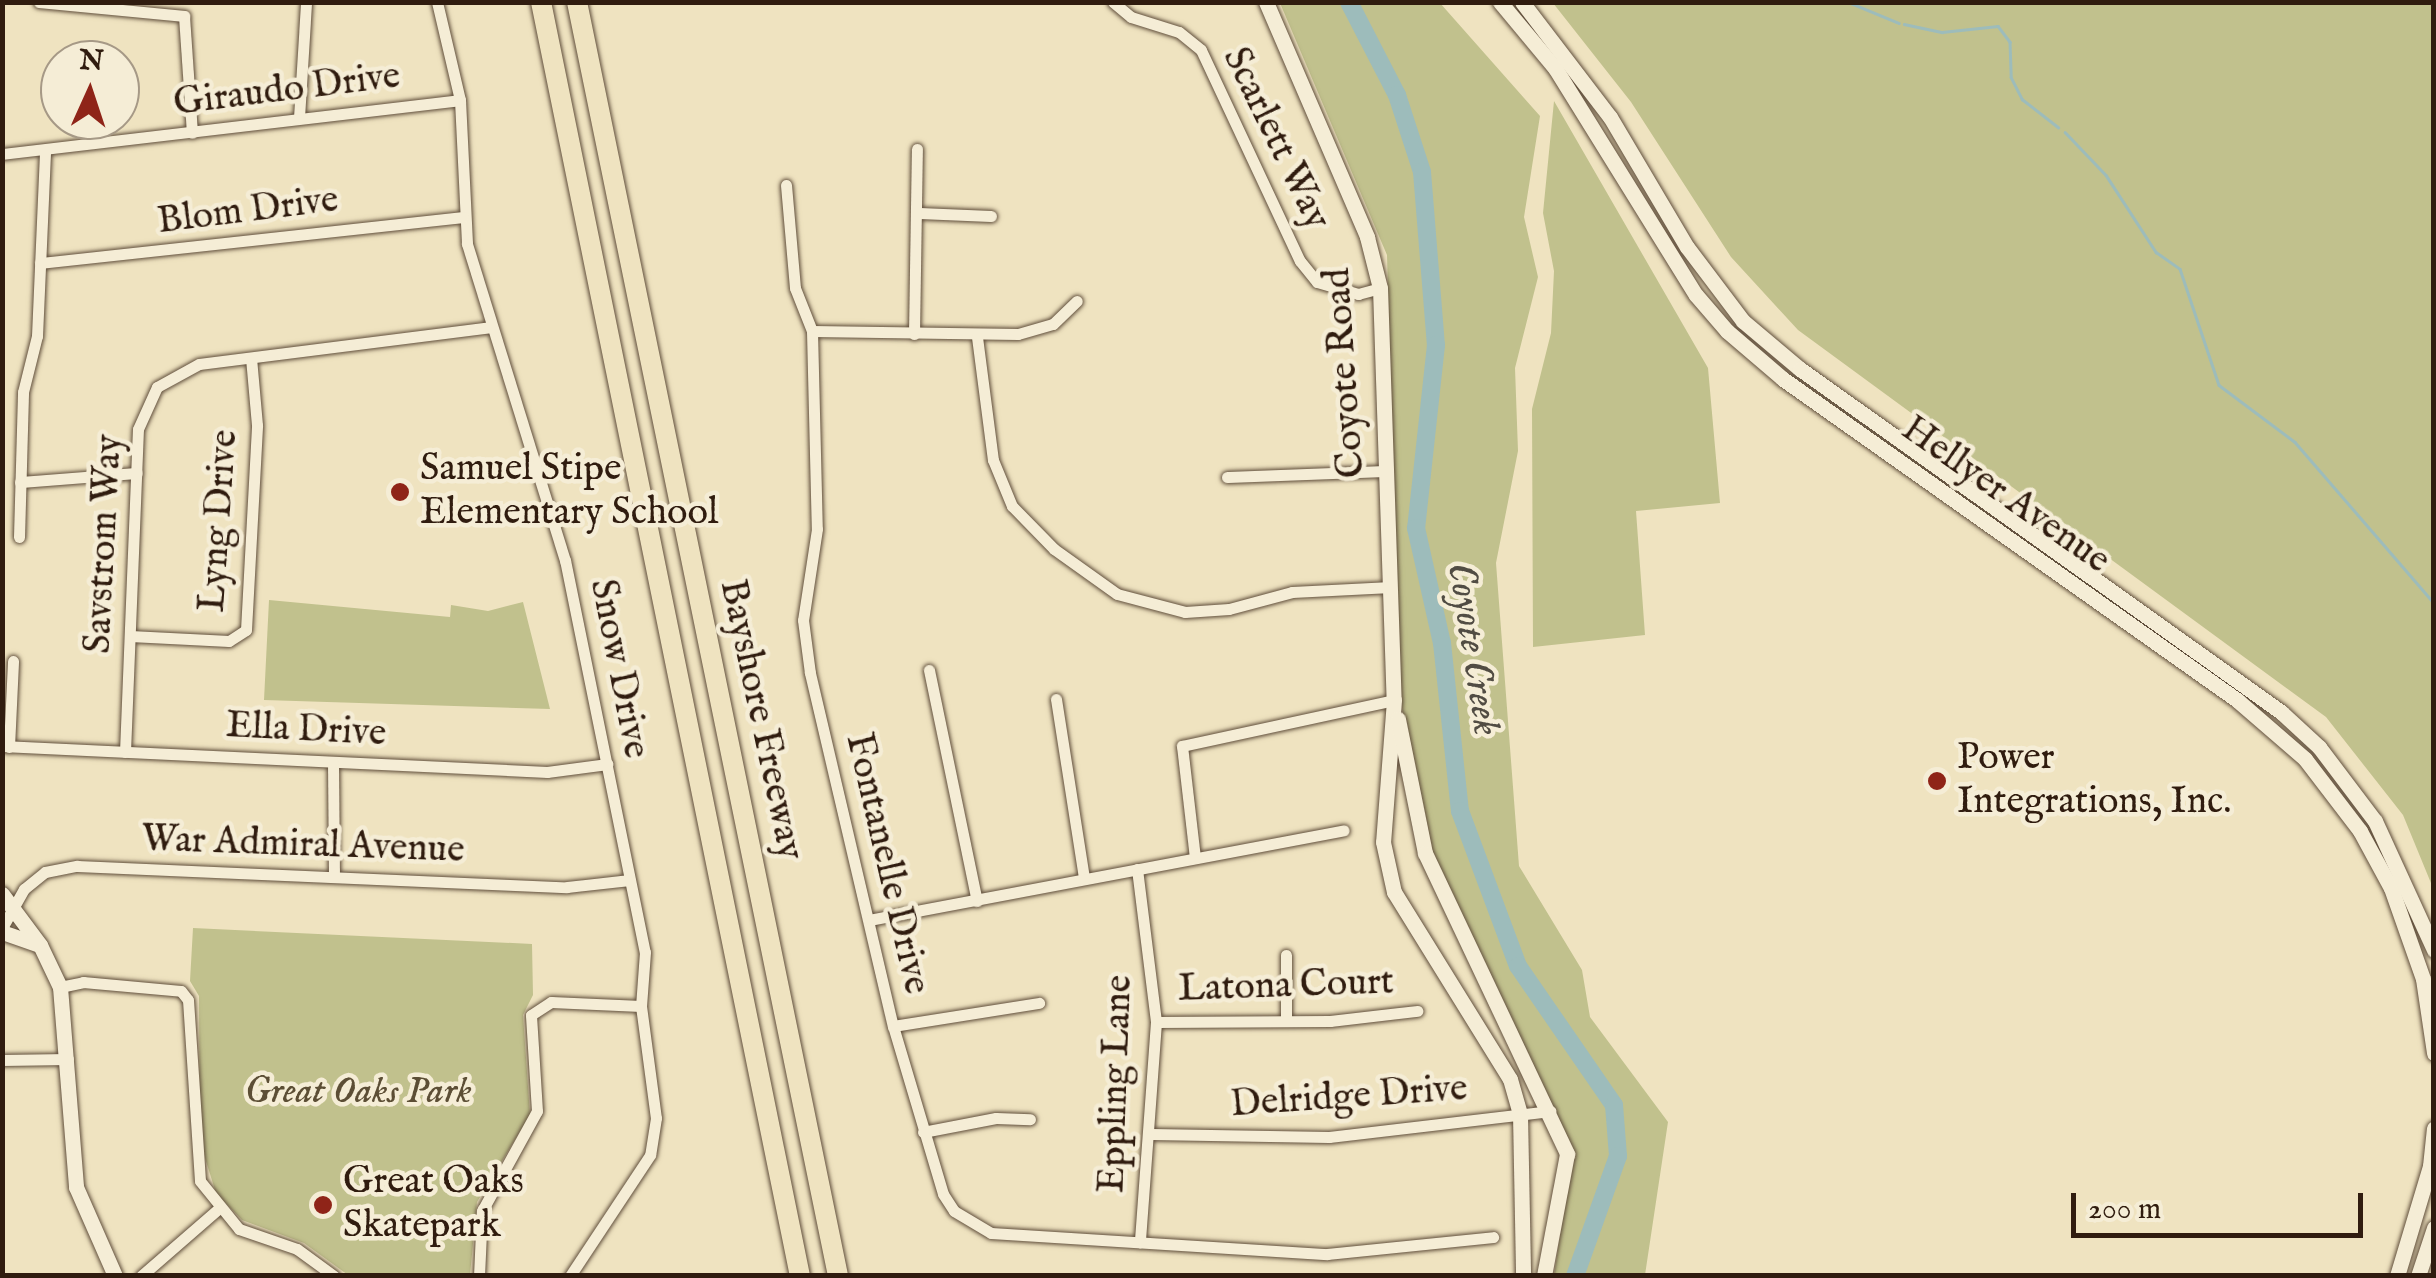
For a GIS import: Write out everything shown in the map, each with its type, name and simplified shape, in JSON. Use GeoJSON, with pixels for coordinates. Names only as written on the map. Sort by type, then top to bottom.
{"type":"FeatureCollection","features":[{"type":"Feature","properties":{"kind":"highway","name":"Bayshore Freeway"},"geometry":{"type":"LineString","coordinates":[[541,2],[800,1276]]}},
{"type":"Feature","properties":{"kind":"highway","name":"Bayshore Freeway"},"geometry":{"type":"LineString","coordinates":[[577,2],[838,1276]]}},
{"type":"Feature","properties":{"kind":"main road","name":"Coyote Road"},"geometry":{"type":"LineString","coordinates":[[1266,2],[1367,237],[1380,288],[1394,700],[1383,842],[1394,892],[1495,1048],[1520,1114],[1523,1276]]}},
{"type":"Feature","properties":{"kind":"main road","name":"Hellyer Avenue"},"geometry":{"type":"LineString","coordinates":[[1500,2],[1594,126],[1696,295],[1754,356],[2237,700],[2305,759],[2360,831],[2391,888],[2423,979],[2434,1053]]}},
{"type":"Feature","properties":{"kind":"main road","name":"Hellyer Avenue"},"geometry":{"type":"LineString","coordinates":[[1522,2],[1610,117],[1687,247],[1743,321],[1800,370],[2251,687],[2319,748],[2376,820],[2434,950]]}},
{"type":"Feature","properties":{"kind":"main road"},"geometry":{"type":"LineString","coordinates":[[1672,256],[1687,247]]}},
{"type":"Feature","properties":{"kind":"main road"},"geometry":{"type":"LineString","coordinates":[[1986,522],[1996,507]]}},
{"type":"Feature","properties":{"kind":"main road","name":"Coyote Road"},"geometry":{"type":"LineString","coordinates":[[1394,700],[1425,853],[1567,1154],[1544,1276]]}},
{"type":"Feature","properties":{"kind":"main road"},"geometry":{"type":"LineString","coordinates":[[2305,759],[2319,748]]}},
{"type":"Feature","properties":{"kind":"main road"},"geometry":{"type":"LineString","coordinates":[[8,900],[40,945],[60,988],[76,1187],[114,1276]]}},
{"type":"Feature","properties":{"kind":"main road"},"geometry":{"type":"LineString","coordinates":[[2,930],[40,945]]}},
{"type":"Feature","properties":{"kind":"main road"},"geometry":{"type":"LineString","coordinates":[[2397,1276],[2432,1166],[2434,1128]]}},
{"type":"Feature","properties":{"kind":"main road"},"geometry":{"type":"LineString","coordinates":[[2418,1276],[2434,1228]]}},
{"type":"Feature","properties":{"kind":"street"},"geometry":{"type":"LineString","coordinates":[[39,2],[184,16],[192,133]]}},
{"type":"Feature","properties":{"kind":"street"},"geometry":{"type":"LineString","coordinates":[[299,118],[306,2]]}},
{"type":"Feature","properties":{"kind":"street","name":"Snow Drive"},"geometry":{"type":"LineString","coordinates":[[436,2],[460,100],[463,217],[492,327],[566,560],[645,952],[641,1006],[656,1118],[650,1155],[570,1276]]}},
{"type":"Feature","properties":{"kind":"street","name":"Scarlett Way"},"geometry":{"type":"LineString","coordinates":[[1113,2],[1131,17],[1179,32],[1201,50],[1300,262],[1316,282],[1358,294],[1380,288]]}},
{"type":"Feature","properties":{"kind":"street","name":"Giraudo Drive"},"geometry":{"type":"LineString","coordinates":[[2,154],[460,100]]}},
{"type":"Feature","properties":{"kind":"street"},"geometry":{"type":"LineString","coordinates":[[914,334],[919,213],[917,149]]}},
{"type":"Feature","properties":{"kind":"street"},"geometry":{"type":"LineString","coordinates":[[18,536],[23,392],[37,336],[45,150]]}},
{"type":"Feature","properties":{"kind":"street","name":"Fontanelle Drive"},"geometry":{"type":"LineString","coordinates":[[786,185],[795,288],[812,331],[817,529],[803,620],[893,1026],[943,1194],[971,1226],[1140,1242],[1327,1254],[1493,1236]]}},
{"type":"Feature","properties":{"kind":"street"},"geometry":{"type":"LineString","coordinates":[[919,213],[991,216]]}},
{"type":"Feature","properties":{"kind":"street","name":"Blom Drive"},"geometry":{"type":"LineString","coordinates":[[40,263],[463,217]]}},
{"type":"Feature","properties":{"kind":"street"},"geometry":{"type":"LineString","coordinates":[[812,331],[977,337],[1053,324],[1077,301]]}},
{"type":"Feature","properties":{"kind":"street","name":"Savstrom Way"},"geometry":{"type":"LineString","coordinates":[[125,752],[140,418],[157,387],[199,364],[492,327]]}},
{"type":"Feature","properties":{"kind":"street"},"geometry":{"type":"LineString","coordinates":[[977,337],[994,460],[1012,506],[1054,549],[1117,594],[1184,612],[1230,609],[1292,592],[1390,587]]}},
{"type":"Feature","properties":{"kind":"street","name":"Lyng Drive"},"geometry":{"type":"LineString","coordinates":[[130,636],[229,641],[246,630],[257,425],[251,358]]}},
{"type":"Feature","properties":{"kind":"street"},"geometry":{"type":"LineString","coordinates":[[1227,478],[1386,471]]}},
{"type":"Feature","properties":{"kind":"street"},"geometry":{"type":"LineString","coordinates":[[20,482],[137,474]]}},
{"type":"Feature","properties":{"kind":"street"},"geometry":{"type":"LineString","coordinates":[[6,746],[13,661]]}},
{"type":"Feature","properties":{"kind":"street"},"geometry":{"type":"LineString","coordinates":[[929,670],[977,901]]}},
{"type":"Feature","properties":{"kind":"street"},"geometry":{"type":"LineString","coordinates":[[1056,700],[1084,877]]}},
{"type":"Feature","properties":{"kind":"street"},"geometry":{"type":"LineString","coordinates":[[1195,858],[1182,746],[1394,700]]}},
{"type":"Feature","properties":{"kind":"street","name":"Ella Drive"},"geometry":{"type":"LineString","coordinates":[[6,746],[547,772],[607,764]]}},
{"type":"Feature","properties":{"kind":"street"},"geometry":{"type":"LineString","coordinates":[[333,762],[334,876]]}},
{"type":"Feature","properties":{"kind":"street"},"geometry":{"type":"LineString","coordinates":[[869,920],[1344,830]]}},
{"type":"Feature","properties":{"kind":"street","name":"War Admiral Avenue"},"geometry":{"type":"LineString","coordinates":[[2,930],[8,900],[60,867],[567,888],[630,880]]}},
{"type":"Feature","properties":{"kind":"street","name":"Eppling Lane"},"geometry":{"type":"LineString","coordinates":[[1137,870],[1156,1022],[1152,1134],[1140,1242]]}},
{"type":"Feature","properties":{"kind":"street"},"geometry":{"type":"LineString","coordinates":[[1286,955],[1286,1021]]}},
{"type":"Feature","properties":{"kind":"street"},"geometry":{"type":"LineString","coordinates":[[60,988],[83,982],[170,986],[188,1000],[193,1146],[200,1181],[218,1208],[240,1229],[297,1249],[334,1276]]}},
{"type":"Feature","properties":{"kind":"street"},"geometry":{"type":"LineString","coordinates":[[478,1276],[482,1211],[537,1111],[530,1014],[551,1002],[641,1006]]}},
{"type":"Feature","properties":{"kind":"street"},"geometry":{"type":"LineString","coordinates":[[893,1026],[1040,1003]]}},
{"type":"Feature","properties":{"kind":"street","name":"Latona Court"},"geometry":{"type":"LineString","coordinates":[[1156,1022],[1286,1021],[1417,1011]]}},
{"type":"Feature","properties":{"kind":"street"},"geometry":{"type":"LineString","coordinates":[[2,1060],[68,1059]]}},
{"type":"Feature","properties":{"kind":"street","name":"Delridge Drive"},"geometry":{"type":"LineString","coordinates":[[1152,1134],[1329,1137],[1550,1111]]}},
{"type":"Feature","properties":{"kind":"street"},"geometry":{"type":"LineString","coordinates":[[923,1132],[996,1118],[1030,1119]]}},
{"type":"Feature","properties":{"kind":"street"},"geometry":{"type":"LineString","coordinates":[[141,1276],[218,1208]]}},
{"type":"Feature","properties":{"kind":"green space"},"geometry":{"type":"Polygon","coordinates":[[[1280,3],[1440,3],[1540,116],[1524,217],[1538,277],[1515,368],[1518,451],[1496,563],[1519,866],[1582,970],[1590,1017],[1668,1122],[1645,1275],[1554,1275],[1573,1151],[1432,853],[1400,698],[1387,255],[1280,3]]]}},
{"type":"Feature","properties":{"kind":"green space"},"geometry":{"type":"Polygon","coordinates":[[[1553,3],[2433,3],[2433,888],[2403,815],[2326,717],[1798,330],[1731,257],[1631,102],[1553,3]]]}},
{"type":"Feature","properties":{"kind":"green space"},"geometry":{"type":"Polygon","coordinates":[[[1554,101],[1708,368],[1720,503],[1636,511],[1645,635],[1533,647],[1532,409],[1551,333],[1554,271],[1543,213],[1554,101]]]}},
{"type":"Feature","properties":{"kind":"green space"},"geometry":{"type":"Polygon","coordinates":[[[269,600],[450,617],[451,605],[488,611],[523,602],[550,709],[264,700],[269,600]]]}},
{"type":"Feature","properties":{"kind":"green space","name":"Great Oaks Park"},"geometry":{"type":"Polygon","coordinates":[[[193,928],[532,944],[533,995],[523,1015],[530,1115],[477,1202],[470,1275],[348,1275],[304,1243],[242,1220],[216,1193],[200,1142],[199,996],[190,981],[193,928]]]}},
{"type":"Feature","properties":{"kind":"waterway","name":"Coyote Creek"},"geometry":{"type":"LineString","coordinates":[[1349,2],[1397,95],[1422,172],[1436,345],[1416,528],[1442,643],[1460,811],[1518,966],[1614,1105],[1618,1156],[1575,1276]]}},
{"type":"Feature","properties":{"kind":"waterway"},"geometry":{"type":"LineString","coordinates":[[1848,2],[1899,23]]}},
{"type":"Feature","properties":{"kind":"waterway"},"geometry":{"type":"LineString","coordinates":[[1904,24],[1942,32],[1998,26],[2010,42],[2011,77],[2022,99],[2058,127]]}},
{"type":"Feature","properties":{"kind":"waterway"},"geometry":{"type":"LineString","coordinates":[[2065,132],[2106,175],[2156,252],[2180,269],[2219,385],[2295,442],[2434,603]]}},
{"type":"Feature","properties":{"kind":"place","name":"Samuel Stipe Elementary School"},"geometry":{"type":"Point","coordinates":[400,492]}},
{"type":"Feature","properties":{"kind":"place","name":"Power Integrations, Inc."},"geometry":{"type":"Point","coordinates":[1937,781]}},
{"type":"Feature","properties":{"kind":"place","name":"Great Oaks Skatepark"},"geometry":{"type":"Point","coordinates":[323,1205]}}]}
